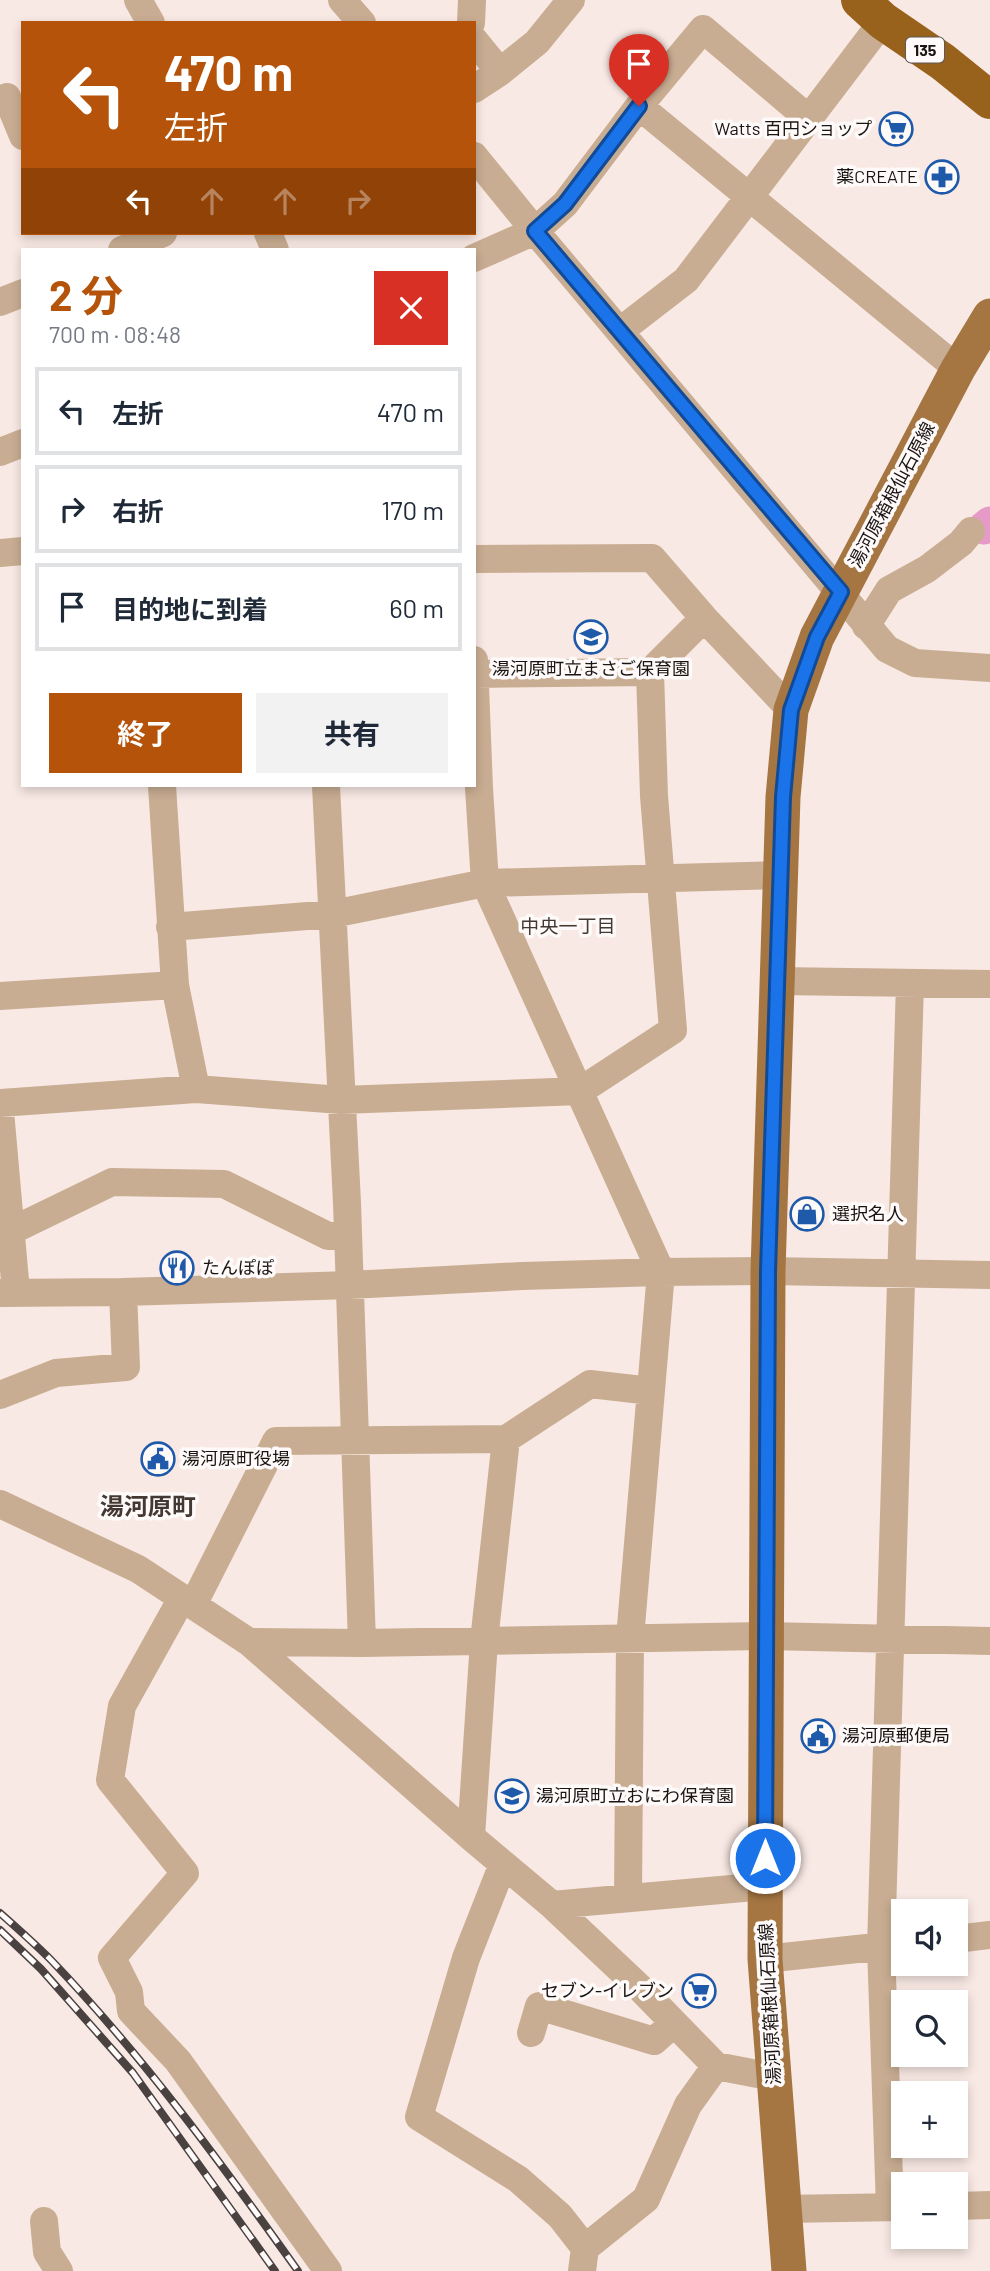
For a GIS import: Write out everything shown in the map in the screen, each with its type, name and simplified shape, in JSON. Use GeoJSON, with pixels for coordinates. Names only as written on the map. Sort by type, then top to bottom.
{"type":"FeatureCollection","features":[{"type":"Feature","properties":{"kind":"highway","name":"135"},"geometry":{"type":"LineString","coordinates":[[872,10],[990,100]]}},
{"type":"Feature","properties":{"kind":"main road","name":"湯河原箱根仙石原線"},"geometry":{"type":"LineString","coordinates":[[789,2271],[765,1959],[765,1886],[768,1271],[783,797],[791,710],[817,637],[958,369],[990,316]]}},
{"type":"Feature","properties":{"kind":"street"},"geometry":{"type":"LineString","coordinates":[[138,0],[149,21]]}},
{"type":"Feature","properties":{"kind":"street"},"geometry":{"type":"LineString","coordinates":[[342,0],[360,21]]}},
{"type":"Feature","properties":{"kind":"street"},"geometry":{"type":"LineString","coordinates":[[471,21],[472,0]]}},
{"type":"Feature","properties":{"kind":"street"},"geometry":{"type":"LineString","coordinates":[[476,88],[537,42],[571,0]]}},
{"type":"Feature","properties":{"kind":"street"},"geometry":{"type":"LineString","coordinates":[[620,331],[686,281],[809,119],[872,10]]}},
{"type":"Feature","properties":{"kind":"street"},"geometry":{"type":"LineString","coordinates":[[476,257],[535,231],[565,204],[639,106],[703,29],[809,119]]}},
{"type":"Feature","properties":{"kind":"street"},"geometry":{"type":"LineString","coordinates":[[476,42],[500,72]]}},
{"type":"Feature","properties":{"kind":"street"},"geometry":{"type":"LineString","coordinates":[[10,96],[21,130]]}},
{"type":"Feature","properties":{"kind":"street"},"geometry":{"type":"LineString","coordinates":[[639,106],[958,369]]}},
{"type":"Feature","properties":{"kind":"street"},"geometry":{"type":"LineString","coordinates":[[476,158],[887,649],[915,663],[990,668]]}},
{"type":"Feature","properties":{"kind":"street"},"geometry":{"type":"LineString","coordinates":[[127,248],[158,235]]}},
{"type":"Feature","properties":{"kind":"street"},"geometry":{"type":"LineString","coordinates":[[0,302],[21,294]]}},
{"type":"Feature","properties":{"kind":"street"},"geometry":{"type":"LineString","coordinates":[[0,452],[21,444]]}},
{"type":"Feature","properties":{"kind":"street"},"geometry":{"type":"LineString","coordinates":[[866,626],[889,590],[927,569],[961,543],[971,531]]}},
{"type":"Feature","properties":{"kind":"street"},"geometry":{"type":"LineString","coordinates":[[0,553],[21,551]]}},
{"type":"Feature","properties":{"kind":"street"},"geometry":{"type":"LineString","coordinates":[[476,559],[653,558],[704,618],[791,710]]}},
{"type":"Feature","properties":{"kind":"street"},"geometry":{"type":"LineString","coordinates":[[476,674],[650,671],[704,618]]}},
{"type":"Feature","properties":{"kind":"street"},"geometry":{"type":"LineString","coordinates":[[0,1102],[197,1088],[341,1100],[580,1091],[673,1030],[654,796],[650,671]]}},
{"type":"Feature","properties":{"kind":"street"},"geometry":{"type":"LineString","coordinates":[[476,695],[485,883],[661,1272],[630,1638],[628,1898]]}},
{"type":"Feature","properties":{"kind":"street"},"geometry":{"type":"LineString","coordinates":[[162,787],[175,985],[197,1088]]}},
{"type":"Feature","properties":{"kind":"street"},"geometry":{"type":"LineString","coordinates":[[326,787],[348,1235],[362,1643]]}},
{"type":"Feature","properties":{"kind":"street"},"geometry":{"type":"LineString","coordinates":[[170,927],[333,914],[485,883],[782,875]]}},
{"type":"Feature","properties":{"kind":"street"},"geometry":{"type":"LineString","coordinates":[[778,981],[990,984]]}},
{"type":"Feature","properties":{"kind":"street"},"geometry":{"type":"LineString","coordinates":[[892,1899],[891,1637],[910,983]]}},
{"type":"Feature","properties":{"kind":"street"},"geometry":{"type":"LineString","coordinates":[[0,996],[175,985]]}},
{"type":"Feature","properties":{"kind":"street"},"geometry":{"type":"LineString","coordinates":[[0,1111],[11,1231],[8,1293],[350,1285],[661,1272],[990,1275]]}},
{"type":"Feature","properties":{"kind":"street"},"geometry":{"type":"LineString","coordinates":[[11,1231],[112,1182],[224,1184],[328,1236],[348,1235]]}},
{"type":"Feature","properties":{"kind":"street"},"geometry":{"type":"LineString","coordinates":[[0,1395],[56,1373],[126,1367],[123,1292]]}},
{"type":"Feature","properties":{"kind":"street"},"geometry":{"type":"LineString","coordinates":[[328,2271],[178,2061],[131,2011],[129,1992],[112,1958],[185,1873],[110,1780],[122,1706],[187,1601],[276,1440],[506,1439],[590,1384],[651,1391]]}},
{"type":"Feature","properties":{"kind":"street"},"geometry":{"type":"LineString","coordinates":[[471,1837],[484,1641],[506,1439]]}},
{"type":"Feature","properties":{"kind":"street"},"geometry":{"type":"LineString","coordinates":[[0,1504],[138,1569],[249,1642],[552,1905],[639,1987],[716,2066],[773,2077]]}},
{"type":"Feature","properties":{"kind":"street"},"geometry":{"type":"LineString","coordinates":[[249,1642],[362,1643],[766,1636],[990,1641]]}},
{"type":"Feature","properties":{"kind":"street"},"geometry":{"type":"LineString","coordinates":[[503,1864],[466,1958],[419,2117],[518,2179],[560,2216],[583,2260],[646,2199],[688,2105],[716,2066]]}},
{"type":"Feature","properties":{"kind":"street"},"geometry":{"type":"LineString","coordinates":[[552,1905],[765,1886]]}},
{"type":"Feature","properties":{"kind":"street"},"geometry":{"type":"LineString","coordinates":[[968,1938],[990,1935]]}},
{"type":"Feature","properties":{"kind":"street"},"geometry":{"type":"LineString","coordinates":[[765,1959],[891,1946]]}},
{"type":"Feature","properties":{"kind":"street"},"geometry":{"type":"LineString","coordinates":[[892,1976],[895,2172]]}},
{"type":"Feature","properties":{"kind":"street"},"geometry":{"type":"LineString","coordinates":[[531,2033],[539,2006],[654,2041],[674,2023]]}},
{"type":"Feature","properties":{"kind":"street"},"geometry":{"type":"LineString","coordinates":[[968,2206],[990,2205]]}},
{"type":"Feature","properties":{"kind":"street"},"geometry":{"type":"LineString","coordinates":[[783,2209],[891,2207]]}},
{"type":"Feature","properties":{"kind":"street"},"geometry":{"type":"LineString","coordinates":[[44,2221],[47,2252],[59,2271]]}},
{"type":"Feature","properties":{"kind":"waterway"},"geometry":{"type":"LineString","coordinates":[[984,528],[990,523]]}},
{"type":"Feature","properties":{"kind":"railway"},"geometry":{"type":"LineString","coordinates":[[0,1913],[51,1960],[118,2034],[210,2150],[298,2271]]}},
{"type":"Feature","properties":{"kind":"railway"},"geometry":{"type":"LineString","coordinates":[[0,1930],[41,1969],[133,2073],[275,2271]]}},
{"type":"Feature","properties":{"kind":"place","name":"Watts 百円ショップ"},"geometry":{"type":"Point","coordinates":[896,129]}},
{"type":"Feature","properties":{"kind":"place","name":"薬CREATE"},"geometry":{"type":"Point","coordinates":[942,177]}},
{"type":"Feature","properties":{"kind":"place","name":"湯河原町立まさご保育園"},"geometry":{"type":"Point","coordinates":[591,637]}},
{"type":"Feature","properties":{"kind":"place","name":"選択名人"},"geometry":{"type":"Point","coordinates":[807,1214]}},
{"type":"Feature","properties":{"kind":"place","name":"たんぽぽ"},"geometry":{"type":"Point","coordinates":[177,1268]}},
{"type":"Feature","properties":{"kind":"place","name":"湯河原町役場"},"geometry":{"type":"Point","coordinates":[158,1459]}},
{"type":"Feature","properties":{"kind":"place","name":"湯河原郵便局"},"geometry":{"type":"Point","coordinates":[818,1736]}},
{"type":"Feature","properties":{"kind":"place","name":"湯河原町立おにわ保育園"},"geometry":{"type":"Point","coordinates":[512,1796]}},
{"type":"Feature","properties":{"kind":"place","name":"セブン-イレブン"},"geometry":{"type":"Point","coordinates":[699,1991]}},
{"type":"Feature","properties":{"kind":"district","name":"中央一丁目"},"geometry":{"type":"Point","coordinates":[568,926]}},
{"type":"Feature","properties":{"kind":"district","name":"湯河原町"},"geometry":{"type":"Point","coordinates":[148,1507]}},
{"type":"Feature","properties":{"kind":"route"},"geometry":{"type":"LineString","coordinates":[[639,106],[565,204],[535,231],[841,592],[817,637],[791,710],[783,797],[768,1271],[765,1858]]}}]}
